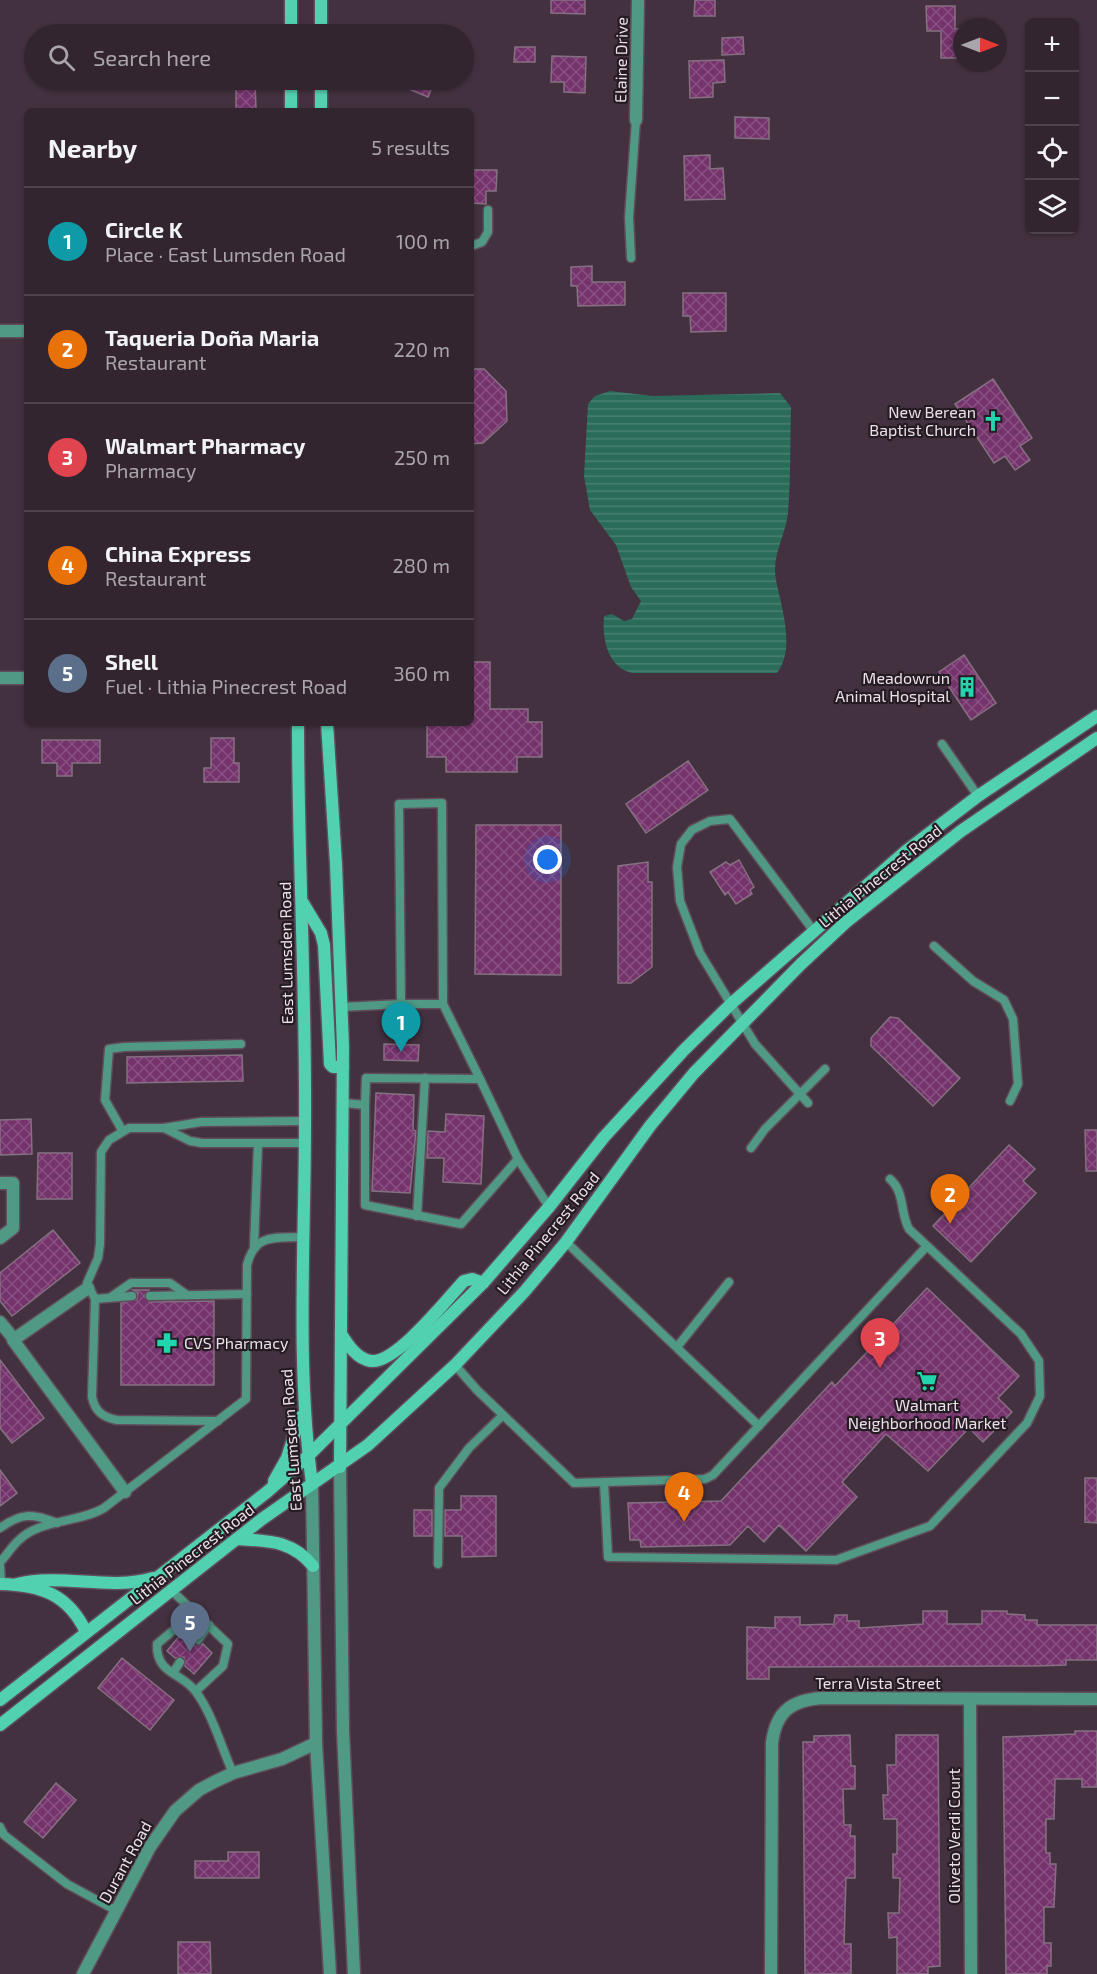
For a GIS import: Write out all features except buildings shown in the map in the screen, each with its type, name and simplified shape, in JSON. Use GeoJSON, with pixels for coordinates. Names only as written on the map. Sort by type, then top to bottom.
{"type":"FeatureCollection","features":[{"type":"Feature","properties":{"kind":"main road"},"geometry":{"type":"LineString","coordinates":[[291,0],[291,24]]}},
{"type":"Feature","properties":{"kind":"main road"},"geometry":{"type":"LineString","coordinates":[[321,0],[321,24]]}},
{"type":"Feature","properties":{"kind":"main road"},"geometry":{"type":"LineString","coordinates":[[291,90],[291,108]]}},
{"type":"Feature","properties":{"kind":"main road"},"geometry":{"type":"LineString","coordinates":[[321,90],[321,108]]}},
{"type":"Feature","properties":{"kind":"main road","name":"Lithia Pinecrest Road"},"geometry":{"type":"LineString","coordinates":[[0,1700],[267,1492],[308,1456],[483,1283],[549,1208],[604,1137],[732,1003],[813,930],[886,867],[978,796],[1097,716]]}},
{"type":"Feature","properties":{"kind":"main road","name":"East Lumsden Road"},"geometry":{"type":"LineString","coordinates":[[298,726],[303,902],[305,1121],[304,1404],[312,1484]]}},
{"type":"Feature","properties":{"kind":"main road"},"geometry":{"type":"LineString","coordinates":[[327,726],[336,864],[344,1104],[340,1467]]}},
{"type":"Feature","properties":{"kind":"main road","name":"Lithia Pinecrest Road"},"geometry":{"type":"LineString","coordinates":[[0,1725],[237,1539],[368,1445],[455,1365],[566,1242],[650,1126],[694,1073],[846,922],[961,831],[1097,738]]}},
{"type":"Feature","properties":{"kind":"main road"},"geometry":{"type":"LineString","coordinates":[[961,831],[977,815],[980,808],[978,796]]}},
{"type":"Feature","properties":{"kind":"main road"},"geometry":{"type":"LineString","coordinates":[[303,902],[321,933],[324,945],[330,1064],[333,1067],[343,1067]]}},
{"type":"Feature","properties":{"kind":"main road"},"geometry":{"type":"LineString","coordinates":[[341,1334],[361,1357],[379,1361],[390,1356],[411,1337],[464,1281],[472,1279],[483,1283]]}},
{"type":"Feature","properties":{"kind":"main road"},"geometry":{"type":"LineString","coordinates":[[267,1492],[287,1458],[304,1404]]}},
{"type":"Feature","properties":{"kind":"main road"},"geometry":{"type":"LineString","coordinates":[[237,1539],[283,1543],[295,1549],[313,1566]]}},
{"type":"Feature","properties":{"kind":"main road"},"geometry":{"type":"LineString","coordinates":[[1,1584],[39,1581],[106,1584],[147,1580],[160,1575]]}},
{"type":"Feature","properties":{"kind":"main road"},"geometry":{"type":"LineString","coordinates":[[18,1584],[59,1597],[71,1606],[86,1632]]}},
{"type":"Feature","properties":{"kind":"street","name":"Elaine Drive"},"geometry":{"type":"LineString","coordinates":[[636,120],[638,0]]}},
{"type":"Feature","properties":{"kind":"street"},"geometry":{"type":"LineString","coordinates":[[0,331],[24,331]]}},
{"type":"Feature","properties":{"kind":"street"},"geometry":{"type":"LineString","coordinates":[[0,678],[24,678]]}},
{"type":"Feature","properties":{"kind":"street"},"geometry":{"type":"LineString","coordinates":[[0,1183],[13,1183],[14,1228],[0,1238]]}},
{"type":"Feature","properties":{"kind":"street"},"geometry":{"type":"LineString","coordinates":[[14,1339],[88,1288]]}},
{"type":"Feature","properties":{"kind":"street"},"geometry":{"type":"LineString","coordinates":[[0,1322],[125,1492]]}},
{"type":"Feature","properties":{"kind":"street"},"geometry":{"type":"LineString","coordinates":[[340,1467],[343,1731],[354,1974]]}},
{"type":"Feature","properties":{"kind":"street","name":"East Lumsden Road"},"geometry":{"type":"LineString","coordinates":[[312,1484],[316,1743],[330,1974]]}},
{"type":"Feature","properties":{"kind":"street","name":"Terra Vista Street"},"geometry":{"type":"LineString","coordinates":[[771,1974],[772,1743],[778,1719],[784,1710],[793,1703],[822,1698],[1097,1699]]}},
{"type":"Feature","properties":{"kind":"street","name":"Oliveto Verdi Court"},"geometry":{"type":"LineString","coordinates":[[970,1699],[971,1974]]}},
{"type":"Feature","properties":{"kind":"street","name":"Durant Road"},"geometry":{"type":"LineString","coordinates":[[83,1974],[150,1847],[175,1811],[199,1790],[232,1773],[259,1767],[316,1743]]}},
{"type":"Feature","properties":{"kind":"lane"},"geometry":{"type":"LineString","coordinates":[[631,258],[629,217],[636,120]]}},
{"type":"Feature","properties":{"kind":"lane"},"geometry":{"type":"LineString","coordinates":[[474,245],[482,242],[488,232],[488,210]]}},
{"type":"Feature","properties":{"kind":"lane"},"geometry":{"type":"LineString","coordinates":[[942,744],[978,796]]}},
{"type":"Feature","properties":{"kind":"lane"},"geometry":{"type":"LineString","coordinates":[[401,1004],[399,804],[442,803],[443,1004],[518,1159],[549,1208]]}},
{"type":"Feature","properties":{"kind":"lane"},"geometry":{"type":"LineString","coordinates":[[808,1104],[758,1048],[700,953],[680,901],[677,867],[681,844],[693,830],[710,821],[730,819],[813,930]]}},
{"type":"Feature","properties":{"kind":"lane"},"geometry":{"type":"LineString","coordinates":[[934,946],[974,981],[1004,1000],[1013,1019],[1018,1084],[1010,1101]]}},
{"type":"Feature","properties":{"kind":"lane"},"geometry":{"type":"LineString","coordinates":[[342,1007],[443,1004]]}},
{"type":"Feature","properties":{"kind":"lane"},"geometry":{"type":"LineString","coordinates":[[122,1131],[105,1100],[109,1049],[241,1044]]}},
{"type":"Feature","properties":{"kind":"lane"},"geometry":{"type":"LineString","coordinates":[[751,1148],[765,1129],[825,1069]]}},
{"type":"Feature","properties":{"kind":"lane"},"geometry":{"type":"LineString","coordinates":[[480,1079],[366,1078],[365,1205],[461,1224],[518,1159]]}},
{"type":"Feature","properties":{"kind":"lane"},"geometry":{"type":"LineString","coordinates":[[417,1216],[425,1078]]}},
{"type":"Feature","properties":{"kind":"lane"},"geometry":{"type":"LineString","coordinates":[[344,1104],[366,1105]]}},
{"type":"Feature","properties":{"kind":"lane"},"geometry":{"type":"LineString","coordinates":[[218,1421],[117,1420],[102,1415],[97,1410],[92,1397],[95,1299],[88,1288],[88,1276],[98,1258],[100,1244],[100,1159],[109,1140],[122,1131],[201,1122],[305,1121]]}},
{"type":"Feature","properties":{"kind":"lane"},"geometry":{"type":"LineString","coordinates":[[164,1128],[190,1141],[202,1143],[305,1143]]}},
{"type":"Feature","properties":{"kind":"lane"},"geometry":{"type":"LineString","coordinates":[[0,1562],[19,1539],[57,1522],[96,1513],[246,1399],[246,1265],[254,1246],[258,1144]]}},
{"type":"Feature","properties":{"kind":"lane"},"geometry":{"type":"LineString","coordinates":[[604,1482],[608,1557],[836,1560],[930,1526],[1027,1423],[1040,1396],[1039,1361],[1021,1334],[927,1246],[906,1223],[899,1188],[890,1179]]}},
{"type":"Feature","properties":{"kind":"lane"},"geometry":{"type":"LineString","coordinates":[[254,1246],[267,1239],[303,1237]]}},
{"type":"Feature","properties":{"kind":"lane"},"geometry":{"type":"LineString","coordinates":[[566,1242],[759,1426]]}},
{"type":"Feature","properties":{"kind":"lane"},"geometry":{"type":"LineString","coordinates":[[455,1365],[573,1483],[710,1477],[927,1246]]}},
{"type":"Feature","properties":{"kind":"lane"},"geometry":{"type":"LineString","coordinates":[[111,1297],[131,1283],[170,1282],[187,1295]]}},
{"type":"Feature","properties":{"kind":"lane"},"geometry":{"type":"LineString","coordinates":[[677,1347],[729,1282]]}},
{"type":"Feature","properties":{"kind":"lane"},"geometry":{"type":"LineString","coordinates":[[150,1296],[246,1294]]}},
{"type":"Feature","properties":{"kind":"lane"},"geometry":{"type":"LineString","coordinates":[[95,1299],[132,1296]]}},
{"type":"Feature","properties":{"kind":"lane"},"geometry":{"type":"LineString","coordinates":[[438,1564],[439,1488],[469,1448],[503,1415]]}},
{"type":"Feature","properties":{"kind":"lane"},"geometry":{"type":"LineString","coordinates":[[0,1528],[16,1517],[31,1516],[57,1522]]}},
{"type":"Feature","properties":{"kind":"lane"},"geometry":{"type":"LineString","coordinates":[[0,1566],[1,1584]]}},
{"type":"Feature","properties":{"kind":"lane"},"geometry":{"type":"LineString","coordinates":[[171,1590],[228,1644],[223,1666],[196,1691]]}},
{"type":"Feature","properties":{"kind":"lane"},"geometry":{"type":"LineString","coordinates":[[195,1612],[157,1644],[157,1657],[172,1673],[196,1691],[232,1773]]}},
{"type":"Feature","properties":{"kind":"lane"},"geometry":{"type":"LineString","coordinates":[[198,1640],[209,1625]]}},
{"type":"Feature","properties":{"kind":"lane"},"geometry":{"type":"LineString","coordinates":[[172,1673],[180,1662]]}},
{"type":"Feature","properties":{"kind":"lane"},"geometry":{"type":"LineString","coordinates":[[0,1827],[4,1834],[67,1884],[117,1911]]}},
{"type":"Feature","properties":{"kind":"shaded area"},"geometry":{"type":"Polygon","coordinates":[[[610,391],[653,396],[780,393],[791,407],[788,513],[775,562],[776,580],[786,627],[786,652],[777,673],[632,673],[617,665],[612,658],[605,642],[604,616],[612,614],[624,621],[632,619],[641,601],[631,587],[616,545],[590,510],[584,476],[588,404],[595,396],[610,391]]]}},
{"type":"Feature","properties":{"kind":"place","name":"New Berean Baptist Church"},"geometry":{"type":"Point","coordinates":[993,421]}},
{"type":"Feature","properties":{"kind":"place","name":"Meadowrun Animal Hospital"},"geometry":{"type":"Point","coordinates":[967,687]}},
{"type":"Feature","properties":{"kind":"place","name":"Circle K"},"geometry":{"type":"Point","coordinates":[401,1052]}},
{"type":"Feature","properties":{"kind":"place","name":"Taqueria Doña Maria"},"geometry":{"type":"Point","coordinates":[950,1224]}},
{"type":"Feature","properties":{"kind":"place","name":"CVS Pharmacy"},"geometry":{"type":"Point","coordinates":[167,1343]}},
{"type":"Feature","properties":{"kind":"place","name":"Walmart Pharmacy"},"geometry":{"type":"Point","coordinates":[880,1368]}},
{"type":"Feature","properties":{"kind":"place","name":"Walmart Neighborhood Market"},"geometry":{"type":"Point","coordinates":[927,1381]}},
{"type":"Feature","properties":{"kind":"place","name":"China Express"},"geometry":{"type":"Point","coordinates":[684,1522]}},
{"type":"Feature","properties":{"kind":"place","name":"Shell"},"geometry":{"type":"Point","coordinates":[190,1652]}}]}
